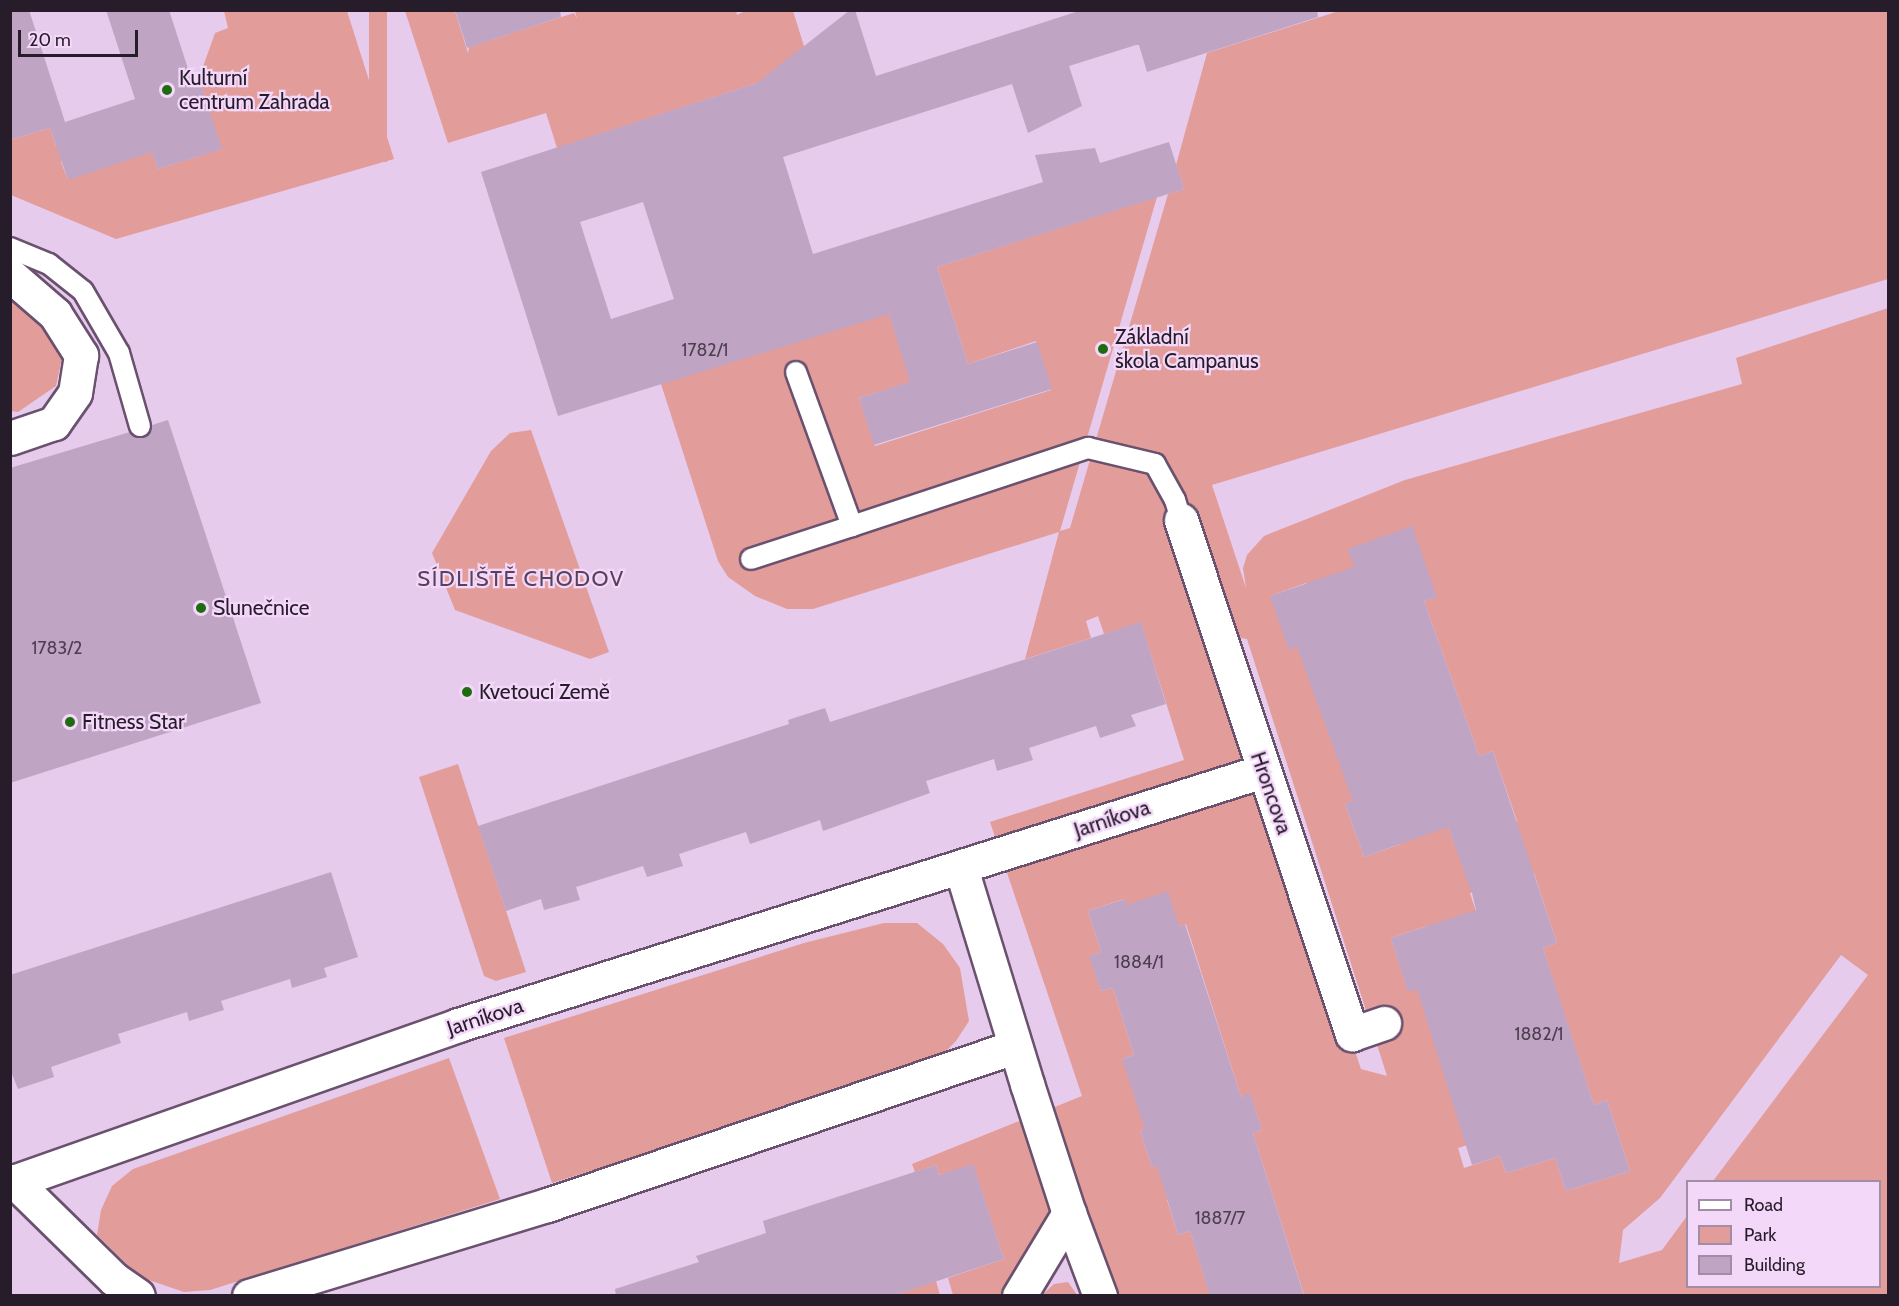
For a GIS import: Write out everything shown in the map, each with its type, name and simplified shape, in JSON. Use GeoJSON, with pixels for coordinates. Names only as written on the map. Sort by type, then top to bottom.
{"type":"FeatureCollection","features":[{"type":"Feature","properties":{"kind":"street"},"geometry":{"type":"LineString","coordinates":[[10,275],[56,314],[81,355],[75,393],[54,423],[10,438]]}},
{"type":"Feature","properties":{"kind":"street","name":"Hroncova"},"geometry":{"type":"LineString","coordinates":[[1181,520],[1352,1034],[1384,1023]]}},
{"type":"Feature","properties":{"kind":"street","name":"Jarníkova"},"geometry":{"type":"LineString","coordinates":[[138,1296],[114,1279],[12,1182],[458,1025],[1263,771]]}},
{"type":"Feature","properties":{"kind":"street"},"geometry":{"type":"LineString","coordinates":[[961,868],[1015,1047],[1069,1213],[1100,1296]]}},
{"type":"Feature","properties":{"kind":"street"},"geometry":{"type":"LineString","coordinates":[[249,1296],[528,1211],[1015,1047]]}},
{"type":"Feature","properties":{"kind":"street"},"geometry":{"type":"LineString","coordinates":[[1019,1296],[1069,1213]]}},
{"type":"Feature","properties":{"kind":"lane"},"geometry":{"type":"LineString","coordinates":[[10,248],[49,264],[83,291],[119,353],[140,426]]}},
{"type":"Feature","properties":{"kind":"lane"},"geometry":{"type":"LineString","coordinates":[[796,372],[852,526]]}},
{"type":"Feature","properties":{"kind":"lane"},"geometry":{"type":"LineString","coordinates":[[751,560],[1088,448],[1155,464],[1175,500],[1181,520]]}},
{"type":"Feature","properties":{"kind":"green space"},"geometry":{"type":"Polygon","coordinates":[[[736,10],[737,15],[745,11],[793,11],[819,94],[757,83],[557,148],[546,113],[448,143],[405,11],[455,11],[468,53],[469,47],[574,13],[577,18],[575,11],[736,10]]]}},
{"type":"Feature","properties":{"kind":"green space"},"geometry":{"type":"Polygon","coordinates":[[[224,11],[347,11],[394,159],[116,239],[11,195],[10,140],[50,128],[56,146],[63,144],[61,162],[68,180],[147,135],[158,169],[221,149],[199,78],[215,33],[228,28],[224,11]]]}},
{"type":"Feature","properties":{"kind":"green space"},"geometry":{"type":"Polygon","coordinates":[[[369,11],[387,11],[387,162],[369,162],[369,11]]]}},
{"type":"Feature","properties":{"kind":"green space"},"geometry":{"type":"Polygon","coordinates":[[[1339,11],[1888,11],[1888,279],[1212,485],[1246,588],[1243,568],[1247,555],[1264,536],[1405,480],[1742,384],[1736,358],[1888,308],[1888,1295],[1304,1295],[1253,1133],[1262,1130],[1250,1094],[1241,1097],[1186,924],[1179,926],[1127,905],[1124,899],[1088,911],[1101,952],[1090,956],[1101,991],[1113,988],[1134,1055],[1122,1059],[1156,1125],[1140,1131],[1152,1167],[1168,1162],[1167,1200],[1178,1235],[1190,1231],[1210,1295],[1114,1295],[1096,1242],[1031,1263],[1007,1295],[953,1295],[948,1278],[1004,1259],[973,1165],[939,1175],[936,1165],[915,1172],[912,1164],[1082,1096],[990,822],[1184,760],[1141,623],[1104,634],[1098,616],[1086,621],[1091,638],[1025,659],[1059,532],[813,609],[787,609],[755,596],[728,577],[718,561],[661,384],[880,285],[911,382],[859,398],[875,446],[1051,390],[1036,341],[968,364],[937,267],[1157,197],[1060,531],[1070,528],[1168,194],[1184,189],[1176,165],[1207,53],[1339,11]],[[1306,583],[1270,596],[1374,619],[1429,774],[1345,804],[1364,857],[1401,844],[1395,827],[1442,810],[1454,843],[1517,821],[1493,751],[1479,756],[1424,601],[1436,597],[1360,583],[1313,600],[1306,583]],[[1214,633],[1361,1069],[1387,1076],[1247,639],[1214,633]],[[1534,873],[1470,893],[1481,927],[1433,943],[1427,926],[1391,938],[1408,991],[1493,964],[1543,1121],[1458,1148],[1464,1168],[1500,1156],[1506,1173],[1555,1158],[1566,1191],[1630,1171],[1607,1100],[1594,1105],[1559,999],[1543,948],[1557,943],[1534,873]],[[1841,955],[1660,1198],[1623,1230],[1619,1263],[1662,1250],[1686,1217],[1686,1288],[1881,1288],[1881,1180],[1714,1180],[1868,975],[1841,955]]]}},
{"type":"Feature","properties":{"kind":"green space"},"geometry":{"type":"Polygon","coordinates":[[[10,295],[36,316],[51,335],[62,358],[56,386],[18,412],[11,411],[10,295]]]}},
{"type":"Feature","properties":{"kind":"green space"},"geometry":{"type":"Polygon","coordinates":[[[531,430],[609,652],[590,659],[455,610],[432,553],[491,451],[510,433],[531,430]]]}},
{"type":"Feature","properties":{"kind":"green space"},"geometry":{"type":"Polygon","coordinates":[[[458,764],[526,972],[496,981],[484,976],[419,777],[458,764]]]}},
{"type":"Feature","properties":{"kind":"green space"},"geometry":{"type":"Polygon","coordinates":[[[884,923],[917,923],[943,944],[960,968],[969,1021],[956,1041],[937,1060],[914,1070],[552,1183],[504,1038],[804,943],[884,923]]]}},
{"type":"Feature","properties":{"kind":"green space"},"geometry":{"type":"Polygon","coordinates":[[[449,1058],[500,1199],[210,1290],[184,1292],[140,1277],[97,1235],[101,1210],[112,1186],[133,1169],[449,1058]]]}},
{"type":"Feature","properties":{"kind":"green space"},"geometry":{"type":"Polygon","coordinates":[[[936,1281],[940,1295],[892,1296],[936,1281]]]}},
{"type":"Feature","properties":{"kind":"green space"},"geometry":{"type":"Polygon","coordinates":[[[1068,1282],[1077,1295],[1042,1295],[1054,1284],[1068,1282]]]}},
{"type":"Feature","properties":{"kind":"building","name":"Kulturní centrum Zahrada"},"geometry":{"type":"Polygon","coordinates":[[[10,10],[29,10],[65,122],[135,99],[106,10],[169,10],[192,81],[199,78],[222,149],[158,169],[152,152],[68,180],[50,128],[10,140],[10,10]]]}},
{"type":"Feature","properties":{"kind":"building"},"geometry":{"type":"Polygon","coordinates":[[[455,10],[560,10],[561,17],[467,48],[455,10]]]}},
{"type":"Feature","properties":{"kind":"building"},"geometry":{"type":"Polygon","coordinates":[[[850,10],[855,10],[876,76],[1082,10],[1317,10],[1318,17],[1147,72],[1139,45],[1069,66],[1082,106],[1028,133],[1012,84],[783,157],[813,254],[1043,182],[1035,155],[1095,148],[1100,163],[1169,142],[1184,189],[937,267],[968,364],[1037,342],[1052,389],[874,445],[859,398],[910,382],[889,314],[558,416],[481,172],[757,83],[850,10]],[[643,202],[580,222],[611,319],[674,299],[643,202]]]}},
{"type":"Feature","properties":{"kind":"building"},"geometry":{"type":"Polygon","coordinates":[[[168,420],[261,703],[10,783],[10,468],[130,432],[137,437],[144,437],[149,434],[152,425],[168,420]]]}},
{"type":"Feature","properties":{"kind":"building"},"geometry":{"type":"Polygon","coordinates":[[[1412,526],[1437,597],[1424,601],[1479,756],[1493,751],[1557,943],[1543,948],[1594,1105],[1607,1100],[1630,1171],[1566,1191],[1555,1158],[1506,1173],[1500,1156],[1472,1165],[1417,989],[1408,992],[1391,938],[1476,910],[1472,893],[1448,827],[1364,857],[1345,804],[1353,801],[1297,647],[1289,650],[1270,596],[1354,567],[1348,549],[1412,526]]]}},
{"type":"Feature","properties":{"kind":"building"},"geometry":{"type":"Polygon","coordinates":[[[1141,622],[1166,704],[1131,715],[1136,726],[1100,738],[1096,726],[1029,748],[1033,760],[997,771],[994,759],[926,781],[930,793],[823,831],[820,820],[750,844],[746,832],[679,854],[683,866],[647,877],[643,866],[576,887],[580,900],[544,910],[541,899],[506,911],[478,826],[789,724],[788,720],[825,708],[830,722],[1141,622]]]}},
{"type":"Feature","properties":{"kind":"building"},"geometry":{"type":"Polygon","coordinates":[[[331,872],[358,957],[324,968],[327,977],[292,988],[290,979],[221,1001],[224,1010],[189,1021],[187,1012],[118,1034],[121,1043],[51,1067],[54,1077],[18,1089],[10,1069],[10,975],[331,872]]]}},
{"type":"Feature","properties":{"kind":"building"},"geometry":{"type":"Polygon","coordinates":[[[1168,891],[1179,926],[1185,924],[1241,1097],[1250,1093],[1262,1130],[1253,1133],[1304,1296],[1210,1296],[1190,1231],[1178,1235],[1157,1166],[1152,1167],[1140,1131],[1145,1129],[1122,1059],[1134,1055],[1113,988],[1101,991],[1089,956],[1101,952],[1088,911],[1125,899],[1127,905],[1168,891]]]}},
{"type":"Feature","properties":{"kind":"building"},"geometry":{"type":"Polygon","coordinates":[[[973,1164],[1004,1259],[892,1296],[616,1296],[615,1289],[699,1262],[696,1256],[766,1233],[763,1221],[936,1165],[939,1175],[973,1164]]]}},
{"type":"Feature","properties":{"kind":"place","name":"Kulturní centrum Zahrada"},"geometry":{"type":"Point","coordinates":[167,90]}},
{"type":"Feature","properties":{"kind":"place","name":"Základní škola Campanus"},"geometry":{"type":"Point","coordinates":[1103,349]}},
{"type":"Feature","properties":{"kind":"place","name":"Slunečnice"},"geometry":{"type":"Point","coordinates":[201,608]}},
{"type":"Feature","properties":{"kind":"place","name":"Kvetoucí Země"},"geometry":{"type":"Point","coordinates":[467,692]}},
{"type":"Feature","properties":{"kind":"place","name":"Fitness Star"},"geometry":{"type":"Point","coordinates":[70,722]}},
{"type":"Feature","properties":{"kind":"district","name":"SÍDLIŠTĚ CHODOV"},"geometry":{"type":"Point","coordinates":[521,579]}}]}
